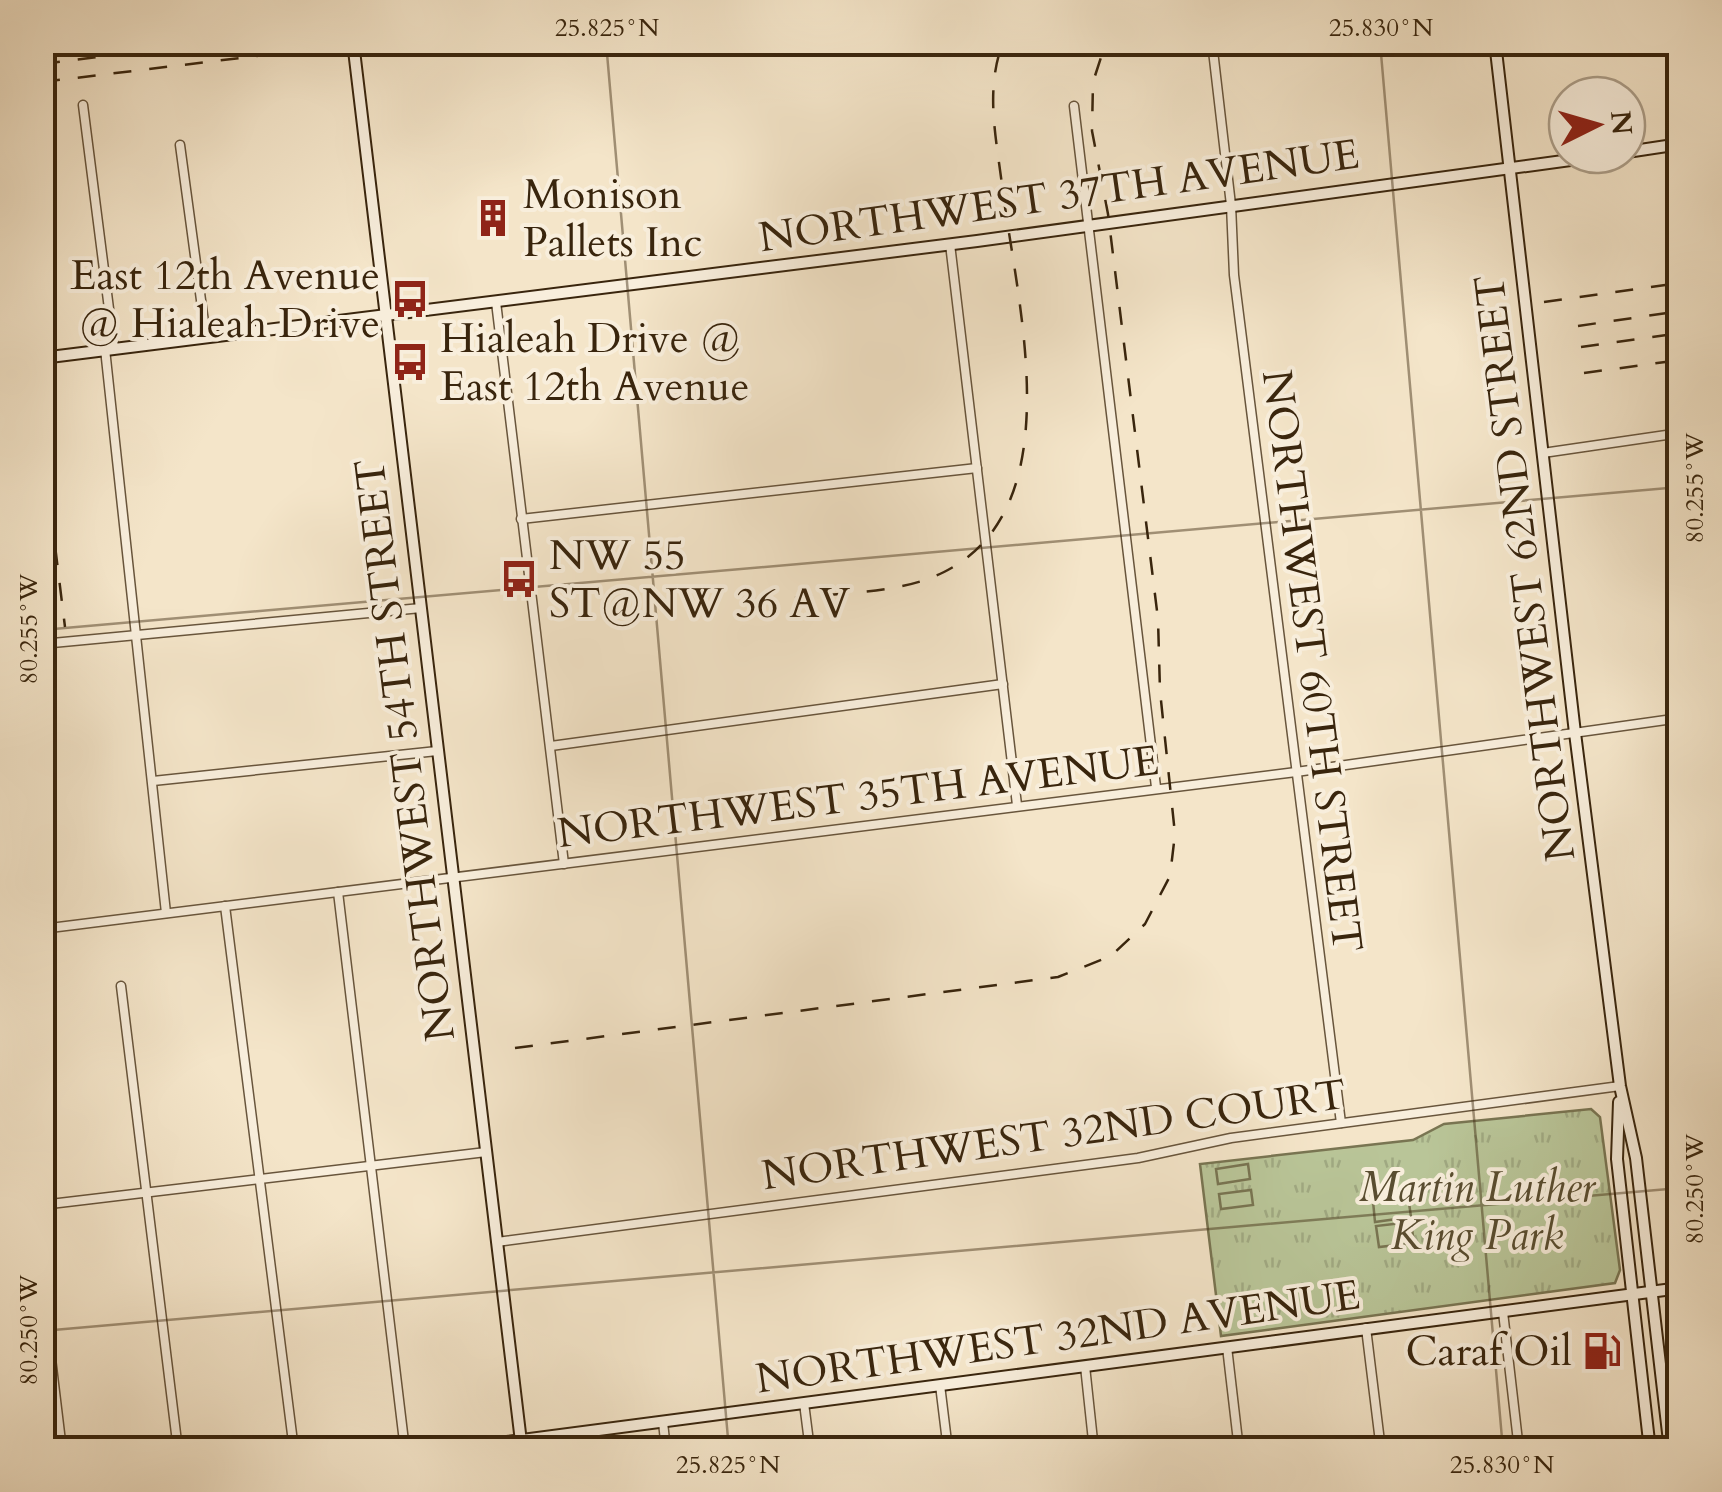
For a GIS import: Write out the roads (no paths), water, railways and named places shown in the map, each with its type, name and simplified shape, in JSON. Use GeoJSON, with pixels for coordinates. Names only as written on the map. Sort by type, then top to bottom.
{"type":"FeatureCollection","features":[{"type":"Feature","properties":{"kind":"main road","name":"NORTHWEST 54TH STREET"},"geometry":{"type":"LineString","coordinates":[[353,42],[522,1445]]}},
{"type":"Feature","properties":{"kind":"main road","name":"NORTHWEST 62ND STREET"},"geometry":{"type":"LineString","coordinates":[[1496,42],[1575,733],[1620,1086],[1636,1158],[1670,1450]]}},
{"type":"Feature","properties":{"kind":"main road"},"geometry":{"type":"LineString","coordinates":[[1647,149],[1680,144]]}},
{"type":"Feature","properties":{"kind":"main road","name":"NORTHWEST 37TH AVENUE"},"geometry":{"type":"LineString","coordinates":[[42,358],[1547,164]]}},
{"type":"Feature","properties":{"kind":"main road","name":"NORTHWEST 62ND STREET"},"geometry":{"type":"LineString","coordinates":[[1620,1086],[1617,1159],[1650,1450]]}},
{"type":"Feature","properties":{"kind":"main road","name":"NORTHWEST 32ND AVENUE"},"geometry":{"type":"LineString","coordinates":[[446,1450],[522,1445],[663,1422],[1680,1288]]}},
{"type":"Feature","properties":{"kind":"street","name":"NORTHWEST 60TH STREET"},"geometry":{"type":"LineString","coordinates":[[1212,42],[1231,205],[1234,275],[1340,1123]]}},
{"type":"Feature","properties":{"kind":"street"},"geometry":{"type":"LineString","coordinates":[[82,106],[166,913]]}},
{"type":"Feature","properties":{"kind":"street"},"geometry":{"type":"LineString","coordinates":[[1074,106],[1156,787]]}},
{"type":"Feature","properties":{"kind":"street"},"geometry":{"type":"LineString","coordinates":[[180,145],[206,337]]}},
{"type":"Feature","properties":{"kind":"street"},"geometry":{"type":"LineString","coordinates":[[950,244],[1017,805]]}},
{"type":"Feature","properties":{"kind":"street"},"geometry":{"type":"LineString","coordinates":[[496,302],[564,864]]}},
{"type":"Feature","properties":{"kind":"street"},"geometry":{"type":"LineString","coordinates":[[1543,453],[1680,433]]}},
{"type":"Feature","properties":{"kind":"street"},"geometry":{"type":"LineString","coordinates":[[521,519],[977,468]]}},
{"type":"Feature","properties":{"kind":"street"},"geometry":{"type":"LineString","coordinates":[[42,644],[421,608]]}},
{"type":"Feature","properties":{"kind":"street"},"geometry":{"type":"LineString","coordinates":[[551,746],[1003,684]]}},
{"type":"Feature","properties":{"kind":"street","name":"NORTHWEST 35TH AVENUE"},"geometry":{"type":"LineString","coordinates":[[42,929],[1296,772],[1680,718]]}},
{"type":"Feature","properties":{"kind":"street"},"geometry":{"type":"LineString","coordinates":[[152,781],[438,751]]}},
{"type":"Feature","properties":{"kind":"street"},"geometry":{"type":"LineString","coordinates":[[338,892],[405,1450]]}},
{"type":"Feature","properties":{"kind":"street"},"geometry":{"type":"LineString","coordinates":[[226,906],[294,1450]]}},
{"type":"Feature","properties":{"kind":"street"},"geometry":{"type":"LineString","coordinates":[[121,986],[178,1450]]}},
{"type":"Feature","properties":{"kind":"street","name":"NORTHWEST 32ND COURT"},"geometry":{"type":"LineString","coordinates":[[496,1242],[1138,1158],[1231,1138],[1620,1086]]}},
{"type":"Feature","properties":{"kind":"street"},"geometry":{"type":"LineString","coordinates":[[42,1205],[486,1152]]}},
{"type":"Feature","properties":{"kind":"street"},"geometry":{"type":"LineString","coordinates":[[42,1284],[62,1450]]}},
{"type":"Feature","properties":{"kind":"street"},"geometry":{"type":"LineString","coordinates":[[1502,1312],[1519,1450]]}},
{"type":"Feature","properties":{"kind":"street"},"geometry":{"type":"LineString","coordinates":[[1366,1328],[1380,1450]]}},
{"type":"Feature","properties":{"kind":"street"},"geometry":{"type":"LineString","coordinates":[[1227,1347],[1239,1450]]}},
{"type":"Feature","properties":{"kind":"street"},"geometry":{"type":"LineString","coordinates":[[1084,1366],[1094,1450]]}},
{"type":"Feature","properties":{"kind":"street"},"geometry":{"type":"LineString","coordinates":[[940,1385],[948,1450]]}},
{"type":"Feature","properties":{"kind":"street"},"geometry":{"type":"LineString","coordinates":[[804,1403],[810,1450]]}},
{"type":"Feature","properties":{"kind":"street"},"geometry":{"type":"LineString","coordinates":[[663,1422],[666,1450]]}},
{"type":"Feature","properties":{"kind":"railway"},"geometry":{"type":"LineString","coordinates":[[42,64],[216,42]]}},
{"type":"Feature","properties":{"kind":"railway"},"geometry":{"type":"LineString","coordinates":[[42,82],[372,42]]}},
{"type":"Feature","properties":{"kind":"railway"},"geometry":{"type":"LineString","coordinates":[[795,598],[891,588],[944,572],[984,541],[1010,500],[1023,451],[1027,397],[1024,341],[994,113],[994,78],[1003,42]]}},
{"type":"Feature","properties":{"kind":"railway"},"geometry":{"type":"LineString","coordinates":[[515,1048],[1058,977],[1111,956],[1145,924],[1170,876],[1175,834],[1160,691],[1158,619],[1108,214],[1092,131],[1093,82],[1106,42]]}},
{"type":"Feature","properties":{"kind":"railway"},"geometry":{"type":"LineString","coordinates":[[1544,302],[1680,283]]}},
{"type":"Feature","properties":{"kind":"railway"},"geometry":{"type":"LineString","coordinates":[[1578,326],[1680,311]]}},
{"type":"Feature","properties":{"kind":"railway"},"geometry":{"type":"LineString","coordinates":[[1581,347],[1680,333]]}},
{"type":"Feature","properties":{"kind":"railway"},"geometry":{"type":"LineString","coordinates":[[1584,373],[1680,360]]}},
{"type":"Feature","properties":{"kind":"railway"},"geometry":{"type":"LineString","coordinates":[[42,440],[65,627]]}},
{"type":"Feature","properties":{"kind":"place","name":"Monison Pallets Inc"},"geometry":{"type":"Point","coordinates":[493,218]}},
{"type":"Feature","properties":{"kind":"place","name":"East 12th Avenue @ Hialeah Drive"},"geometry":{"type":"Point","coordinates":[410,299]}},
{"type":"Feature","properties":{"kind":"place","name":"Hialeah Drive @ East 12th Avenue"},"geometry":{"type":"Point","coordinates":[410,362]}},
{"type":"Feature","properties":{"kind":"place","name":"NW 55 ST@NW 36 AV"},"geometry":{"type":"Point","coordinates":[519,579]}},
{"type":"Feature","properties":{"kind":"place","name":"Caraf Oil"},"geometry":{"type":"Point","coordinates":[1602,1351]}},
{"type":"Feature","properties":{"kind":"park label","name":"Martin Luther King Park"},"geometry":{"type":"Point","coordinates":[1477,1211]}}]}
